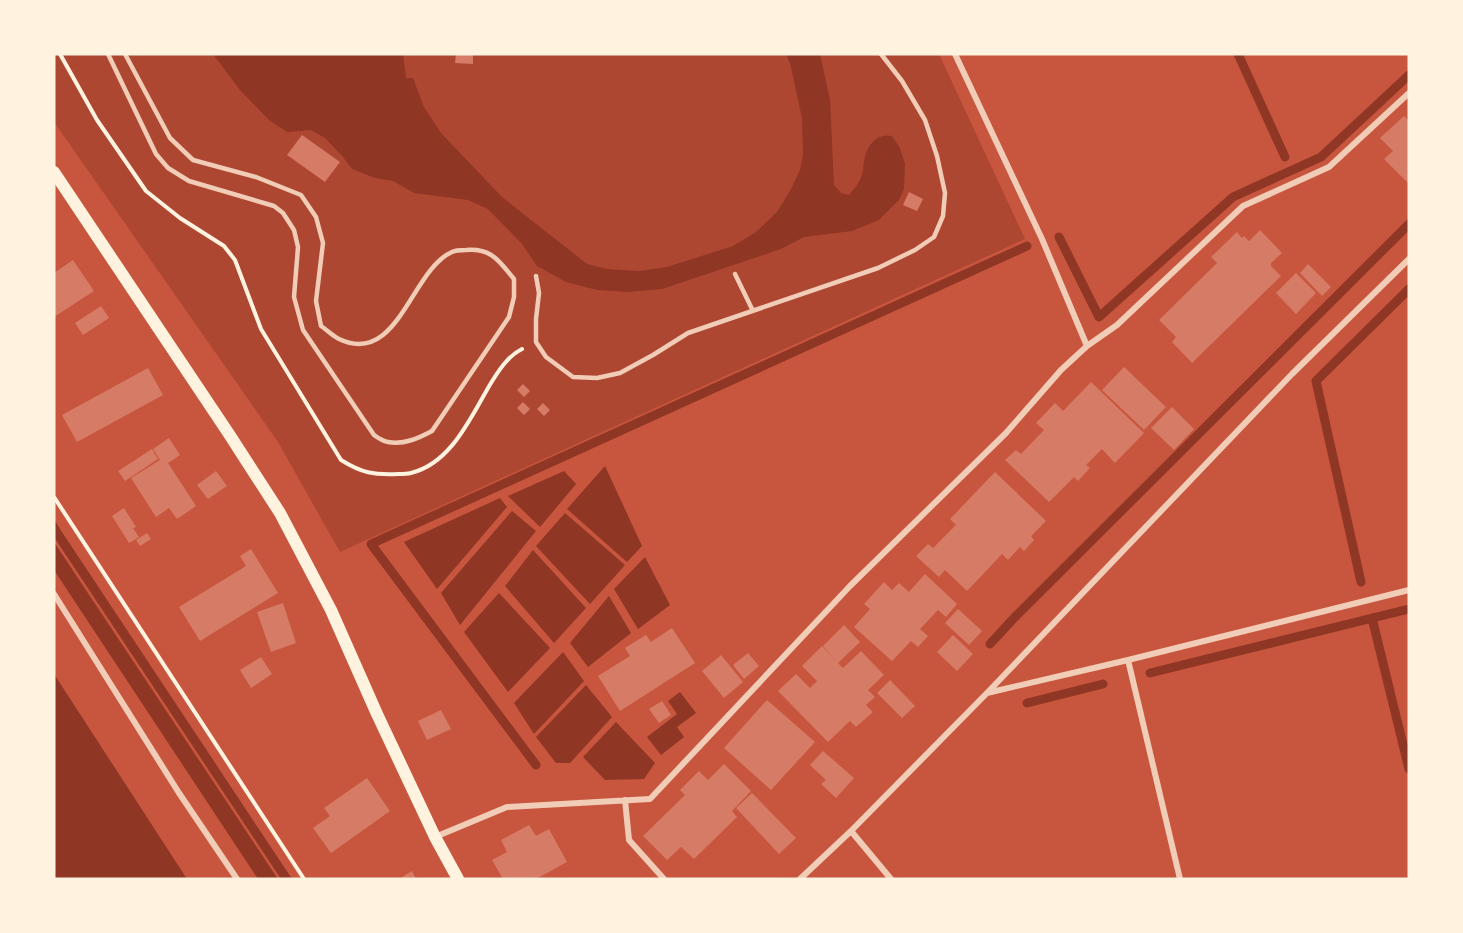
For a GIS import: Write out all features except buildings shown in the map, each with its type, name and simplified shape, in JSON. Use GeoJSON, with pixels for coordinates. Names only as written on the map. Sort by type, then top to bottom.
{"type":"FeatureCollection","features":[{"type":"Feature","properties":{"kind":"main road"},"geometry":{"type":"LineString","coordinates":[[54,172],[280,513],[331,610],[435,837],[458,879]]}},
{"type":"Feature","properties":{"kind":"street"},"geometry":{"type":"LineString","coordinates":[[955,54],[1042,239],[1087,346]]}},
{"type":"Feature","properties":{"kind":"street"},"geometry":{"type":"LineString","coordinates":[[435,837],[507,807],[650,799],[850,586],[1006,433],[1061,370],[1087,346],[1117,325],[1243,206],[1329,167],[1409,93]]}},
{"type":"Feature","properties":{"kind":"street"},"geometry":{"type":"LineString","coordinates":[[800,879],[851,831],[987,693],[1292,374],[1409,259]]}},
{"type":"Feature","properties":{"kind":"street"},"geometry":{"type":"LineString","coordinates":[[987,693],[1409,590]]}},
{"type":"Feature","properties":{"kind":"street"},"geometry":{"type":"LineString","coordinates":[[54,594],[179,793],[237,879]]}},
{"type":"Feature","properties":{"kind":"street"},"geometry":{"type":"LineString","coordinates":[[1128,660],[1180,879]]}},
{"type":"Feature","properties":{"kind":"street"},"geometry":{"type":"LineString","coordinates":[[624,800],[629,840],[664,879]]}},
{"type":"Feature","properties":{"kind":"street"},"geometry":{"type":"LineString","coordinates":[[851,831],[891,879]]}},
{"type":"Feature","properties":{"kind":"lane"},"geometry":{"type":"LineString","coordinates":[[108,54],[156,154],[168,168],[189,181],[274,206],[283,213],[294,230],[298,247],[294,297],[303,330],[374,435],[387,442],[400,442],[415,440],[432,431],[509,317],[514,297],[514,279],[496,257],[477,249],[453,251],[435,264],[390,330],[377,340],[358,345],[339,339],[321,326],[316,301],[323,243],[316,217],[301,195],[256,177],[193,160],[170,138],[125,54]]}},
{"type":"Feature","properties":{"kind":"lane"},"geometry":{"type":"LineString","coordinates":[[536,276],[539,293],[536,342],[546,357],[573,376],[597,378],[620,373],[653,356],[688,333],[878,268],[915,250],[934,237],[943,216],[945,193],[937,156],[925,120],[902,81],[881,54]]}},
{"type":"Feature","properties":{"kind":"lane"},"geometry":{"type":"LineString","coordinates":[[735,274],[753,311]]}},
{"type":"Feature","properties":{"kind":"path"},"geometry":{"type":"LineString","coordinates":[[54,497],[304,879]]}},
{"type":"Feature","properties":{"kind":"shaded area"},"geometry":{"type":"Polygon","coordinates":[[[54,54],[939,54],[1025,239],[340,552],[278,442],[54,122],[54,54]]]}},
{"type":"Feature","properties":{"kind":"shaded area"},"geometry":{"type":"Polygon","coordinates":[[[213,54],[403,54],[406,78],[413,78],[424,107],[441,133],[502,197],[587,264],[607,269],[639,271],[667,267],[733,246],[756,232],[777,212],[800,170],[803,154],[802,118],[786,54],[820,54],[830,100],[834,185],[841,193],[849,195],[861,178],[864,158],[869,147],[878,138],[887,135],[892,136],[900,148],[905,164],[904,189],[899,200],[879,220],[852,231],[804,237],[781,249],[662,289],[628,292],[597,290],[566,282],[537,266],[522,244],[488,209],[468,200],[414,193],[393,181],[375,178],[352,169],[325,138],[311,130],[287,132],[269,120],[240,90],[213,54]]]}},
{"type":"Feature","properties":{"kind":"shaded area"},"geometry":{"type":"Polygon","coordinates":[[[605,466],[642,546],[627,562],[567,509],[605,466]]]}},
{"type":"Feature","properties":{"kind":"shaded area"},"geometry":{"type":"Polygon","coordinates":[[[564,471],[576,484],[540,527],[508,496],[564,471]]]}},
{"type":"Feature","properties":{"kind":"shaded area"},"geometry":{"type":"Polygon","coordinates":[[[500,498],[507,507],[437,589],[404,542],[500,498]]]}},
{"type":"Feature","properties":{"kind":"shaded area"},"geometry":{"type":"Polygon","coordinates":[[[512,511],[536,531],[460,625],[441,593],[512,511]]]}},
{"type":"Feature","properties":{"kind":"shaded area"},"geometry":{"type":"Polygon","coordinates":[[[565,513],[625,565],[590,604],[536,546],[565,513]]]}},
{"type":"Feature","properties":{"kind":"shaded area"},"geometry":{"type":"Polygon","coordinates":[[[54,519],[292,879],[281,879],[54,537],[54,519]]]}},
{"type":"Feature","properties":{"kind":"shaded area"},"geometry":{"type":"Polygon","coordinates":[[[54,542],[278,879],[258,879],[54,570],[54,542]]]}},
{"type":"Feature","properties":{"kind":"shaded area"},"geometry":{"type":"Polygon","coordinates":[[[533,550],[586,608],[554,643],[505,586],[533,550]]]}},
{"type":"Feature","properties":{"kind":"shaded area"},"geometry":{"type":"Polygon","coordinates":[[[645,557],[670,605],[638,629],[614,589],[645,557]]]}},
{"type":"Feature","properties":{"kind":"shaded area"},"geometry":{"type":"Polygon","coordinates":[[[499,593],[550,648],[508,692],[464,632],[499,593]]]}},
{"type":"Feature","properties":{"kind":"shaded area"},"geometry":{"type":"Polygon","coordinates":[[[609,596],[631,633],[588,667],[570,643],[609,596]]]}},
{"type":"Feature","properties":{"kind":"shaded area"},"geometry":{"type":"Polygon","coordinates":[[[563,652],[584,681],[534,734],[514,703],[563,652]]]}},
{"type":"Feature","properties":{"kind":"shaded area"},"geometry":{"type":"Polygon","coordinates":[[[54,674],[187,879],[54,879],[54,674]]]}},
{"type":"Feature","properties":{"kind":"shaded area"},"geometry":{"type":"Polygon","coordinates":[[[586,685],[612,717],[570,763],[556,763],[536,737],[586,685]]]}},
{"type":"Feature","properties":{"kind":"shaded area"},"geometry":{"type":"Polygon","coordinates":[[[680,692],[696,713],[677,727],[684,737],[661,755],[647,737],[677,714],[668,701],[680,692]]]}},
{"type":"Feature","properties":{"kind":"shaded area"},"geometry":{"type":"Polygon","coordinates":[[[616,722],[655,763],[644,779],[605,780],[583,757],[616,722]]]}},
{"type":"Feature","properties":{"kind":"waterway"},"geometry":{"type":"LineString","coordinates":[[1238,54],[1285,157]]}},
{"type":"Feature","properties":{"kind":"waterway"},"geometry":{"type":"LineString","coordinates":[[1059,237],[1099,317],[1233,197],[1321,157],[1409,75]]}},
{"type":"Feature","properties":{"kind":"waterway"},"geometry":{"type":"LineString","coordinates":[[990,644],[1409,224]]}},
{"type":"Feature","properties":{"kind":"waterway"},"geometry":{"type":"LineString","coordinates":[[536,765],[371,544],[1027,246]]}},
{"type":"Feature","properties":{"kind":"waterway"},"geometry":{"type":"LineString","coordinates":[[1361,582],[1316,381],[1409,289]]}},
{"type":"Feature","properties":{"kind":"waterway"},"geometry":{"type":"LineString","coordinates":[[1150,673],[1409,609]]}},
{"type":"Feature","properties":{"kind":"waterway"},"geometry":{"type":"LineString","coordinates":[[1372,618],[1409,769]]}},
{"type":"Feature","properties":{"kind":"waterway"},"geometry":{"type":"LineString","coordinates":[[1027,703],[1103,684]]}}]}
